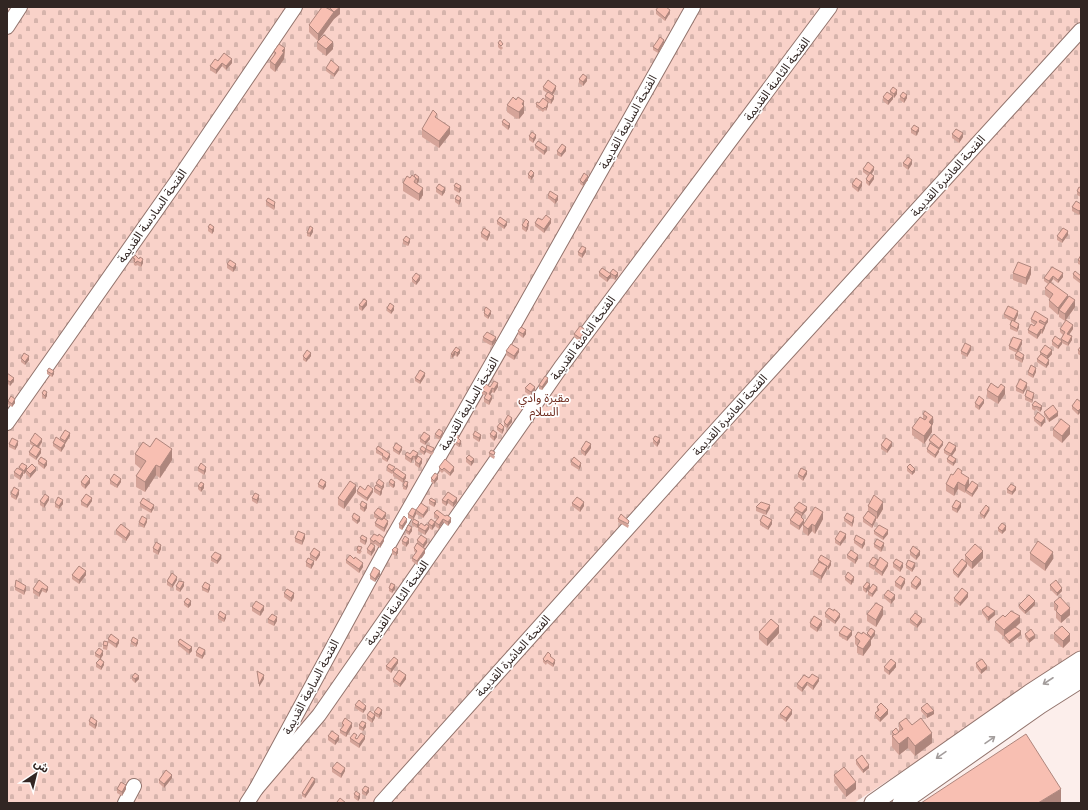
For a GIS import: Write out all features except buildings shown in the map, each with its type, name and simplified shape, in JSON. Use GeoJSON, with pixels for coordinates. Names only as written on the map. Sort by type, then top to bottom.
{"type":"FeatureCollection","features":[{"type":"Feature","properties":{"kind":"main road"},"geometry":{"type":"LineString","coordinates":[[873,803],[1030,693],[1081,660]]}},
{"type":"Feature","properties":{"kind":"main road"},"geometry":{"type":"LineString","coordinates":[[902,803],[1040,705],[1081,678]]}},
{"type":"Feature","properties":{"kind":"street"},"geometry":{"type":"LineString","coordinates":[[7,27],[20,7]]}},
{"type":"Feature","properties":{"kind":"street","name":"الفتحة السادسة القديمة"},"geometry":{"type":"LineString","coordinates":[[7,423],[179,178],[295,7]]}},
{"type":"Feature","properties":{"kind":"street","name":"الفتحة السابعة القديمة"},"geometry":{"type":"LineString","coordinates":[[247,803],[385,551],[693,7]]}},
{"type":"Feature","properties":{"kind":"street","name":"الفتحة الثامنة القديمة"},"geometry":{"type":"LineString","coordinates":[[256,789],[319,715],[561,367],[830,7]]}},
{"type":"Feature","properties":{"kind":"street","name":"الفتحة العاشرة القديمة"},"geometry":{"type":"LineString","coordinates":[[381,803],[699,449],[1081,30]]}},
{"type":"Feature","properties":{"kind":"street"},"geometry":{"type":"LineString","coordinates":[[124,803],[134,786]]}},
{"type":"Feature","properties":{"kind":"green space","name":"مقبرة وادي السلام"},"geometry":{"type":"Polygon","coordinates":[[[7,7],[1081,7],[1081,653],[854,803],[7,803],[7,7]]]}}]}
